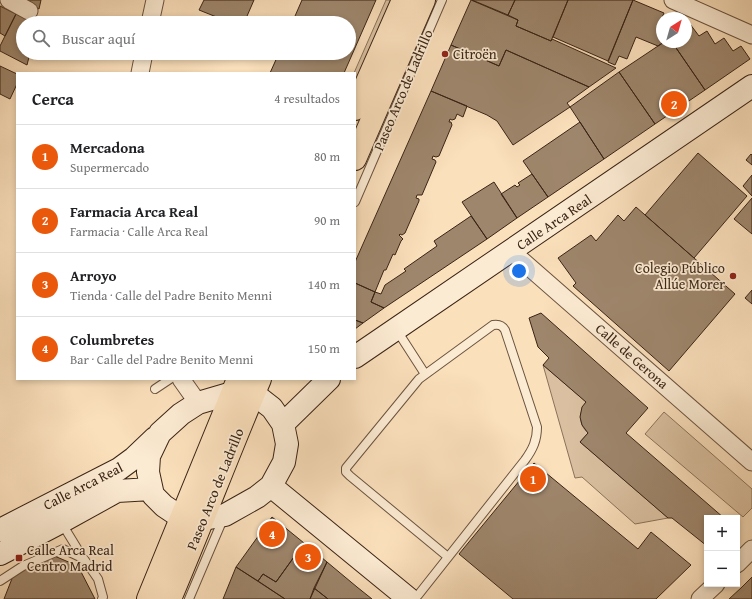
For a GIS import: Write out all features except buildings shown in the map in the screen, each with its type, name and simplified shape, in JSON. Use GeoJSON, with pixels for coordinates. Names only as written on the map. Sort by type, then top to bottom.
{"type":"FeatureCollection","features":[{"type":"Feature","properties":{"kind":"main road"},"geometry":{"type":"LineString","coordinates":[[356,107],[403,0]]}},
{"type":"Feature","properties":{"kind":"main road","name":"Paseo Arco de Ladrillo"},"geometry":{"type":"LineString","coordinates":[[356,156],[424,0]]}},
{"type":"Feature","properties":{"kind":"main road","name":"Calle Arca Real"},"geometry":{"type":"LineString","coordinates":[[356,356],[752,86]]}},
{"type":"Feature","properties":{"kind":"main road"},"geometry":{"type":"LineString","coordinates":[[283,424],[328,380]]}},
{"type":"Feature","properties":{"kind":"main road"},"geometry":{"type":"LineString","coordinates":[[160,433],[149,456],[148,472],[151,489],[153,495],[164,506],[182,518],[214,517],[257,496],[271,486],[284,462],[287,444],[283,424],[257,387],[235,386]]}},
{"type":"Feature","properties":{"kind":"main road","name":"Paseo Arco de Ladrillo"},"geometry":{"type":"LineString","coordinates":[[148,599],[235,386]]}},
{"type":"Feature","properties":{"kind":"main road","name":"Calle Arca Real"},"geometry":{"type":"LineString","coordinates":[[0,530],[119,469],[134,458],[181,414],[235,386]]}},
{"type":"Feature","properties":{"kind":"main road","name":"Paseo Arco de Ladrillo"},"geometry":{"type":"LineString","coordinates":[[170,599],[214,517],[227,457],[257,387]]}},
{"type":"Feature","properties":{"kind":"main road"},"geometry":{"type":"LineString","coordinates":[[271,486],[407,598]]}},
{"type":"Feature","properties":{"kind":"main road","name":"Calle Arca Real"},"geometry":{"type":"LineString","coordinates":[[0,554],[117,491],[151,489]]}},
{"type":"Feature","properties":{"kind":"street"},"geometry":{"type":"LineString","coordinates":[[9,0],[29,11]]}},
{"type":"Feature","properties":{"kind":"street"},"geometry":{"type":"LineString","coordinates":[[152,16],[155,0]]}},
{"type":"Feature","properties":{"kind":"street"},"geometry":{"type":"LineString","coordinates":[[672,0],[752,35]]}},
{"type":"Feature","properties":{"kind":"street"},"geometry":{"type":"LineString","coordinates":[[140,72],[143,60]]}},
{"type":"Feature","properties":{"kind":"street","name":"Calle de Gerona"},"geometry":{"type":"LineString","coordinates":[[511,251],[752,462]]}},
{"type":"Feature","properties":{"kind":"street"},"geometry":{"type":"LineString","coordinates":[[182,380],[198,404]]}},
{"type":"Feature","properties":{"kind":"street"},"geometry":{"type":"LineString","coordinates":[[740,561],[752,549]]}},
{"type":"Feature","properties":{"kind":"street"},"geometry":{"type":"LineString","coordinates":[[700,599],[713,587]]}},
{"type":"Feature","properties":{"kind":"lane","name":"Paseo Arco de Ladrillo"},"geometry":{"type":"LineString","coordinates":[[356,200],[442,0]]}},
{"type":"Feature","properties":{"kind":"lane"},"geometry":{"type":"LineString","coordinates":[[407,598],[448,557],[530,453],[537,436],[537,427],[505,330],[502,326],[497,324],[493,325],[419,379],[348,465],[346,472],[448,557]]}},
{"type":"Feature","properties":{"kind":"lane"},"geometry":{"type":"LineString","coordinates":[[396,329],[425,374]]}},
{"type":"Feature","properties":{"kind":"lane"},"geometry":{"type":"LineString","coordinates":[[155,389],[168,380]]}},
{"type":"Feature","properties":{"kind":"lane","name":"Paseo Arco de Ladrillo"},"geometry":{"type":"LineString","coordinates":[[190,599],[214,517]]}},
{"type":"Feature","properties":{"kind":"lane"},"geometry":{"type":"LineString","coordinates":[[61,522],[98,579],[103,596],[102,599]]}},
{"type":"Feature","properties":{"kind":"lane"},"geometry":{"type":"LineString","coordinates":[[0,581],[22,566],[62,549],[84,559]]}},
{"type":"Feature","properties":{"kind":"shaded area"},"geometry":{"type":"Polygon","coordinates":[[[386,0],[391,0],[356,82],[356,72],[354,72],[386,0]]]}},
{"type":"Feature","properties":{"kind":"shaded area"},"geometry":{"type":"Polygon","coordinates":[[[543,365],[586,402],[581,414],[581,422],[582,426],[588,433],[580,442],[668,518],[635,524],[582,477],[575,478],[543,365]]]}},
{"type":"Feature","properties":{"kind":"shaded area"},"geometry":{"type":"Polygon","coordinates":[[[664,412],[752,489],[752,508],[743,517],[645,434],[664,412]]]}},
{"type":"Feature","properties":{"kind":"place","name":"Citroën"},"geometry":{"type":"Point","coordinates":[445,54]}},
{"type":"Feature","properties":{"kind":"place","name":"Farmacia Arca Real"},"geometry":{"type":"Point","coordinates":[674,104]}},
{"type":"Feature","properties":{"kind":"place","name":"Colegio Público Allúe Morer"},"geometry":{"type":"Point","coordinates":[733,276]}},
{"type":"Feature","properties":{"kind":"place","name":"Mercadona"},"geometry":{"type":"Point","coordinates":[533,479]}},
{"type":"Feature","properties":{"kind":"place","name":"Columbretes"},"geometry":{"type":"Point","coordinates":[272,534]}},
{"type":"Feature","properties":{"kind":"place","name":"Arroyo"},"geometry":{"type":"Point","coordinates":[308,557]}},
{"type":"Feature","properties":{"kind":"place","name":"Calle Arca Real Centro Madrid"},"geometry":{"type":"Point","coordinates":[19,558]}}]}
